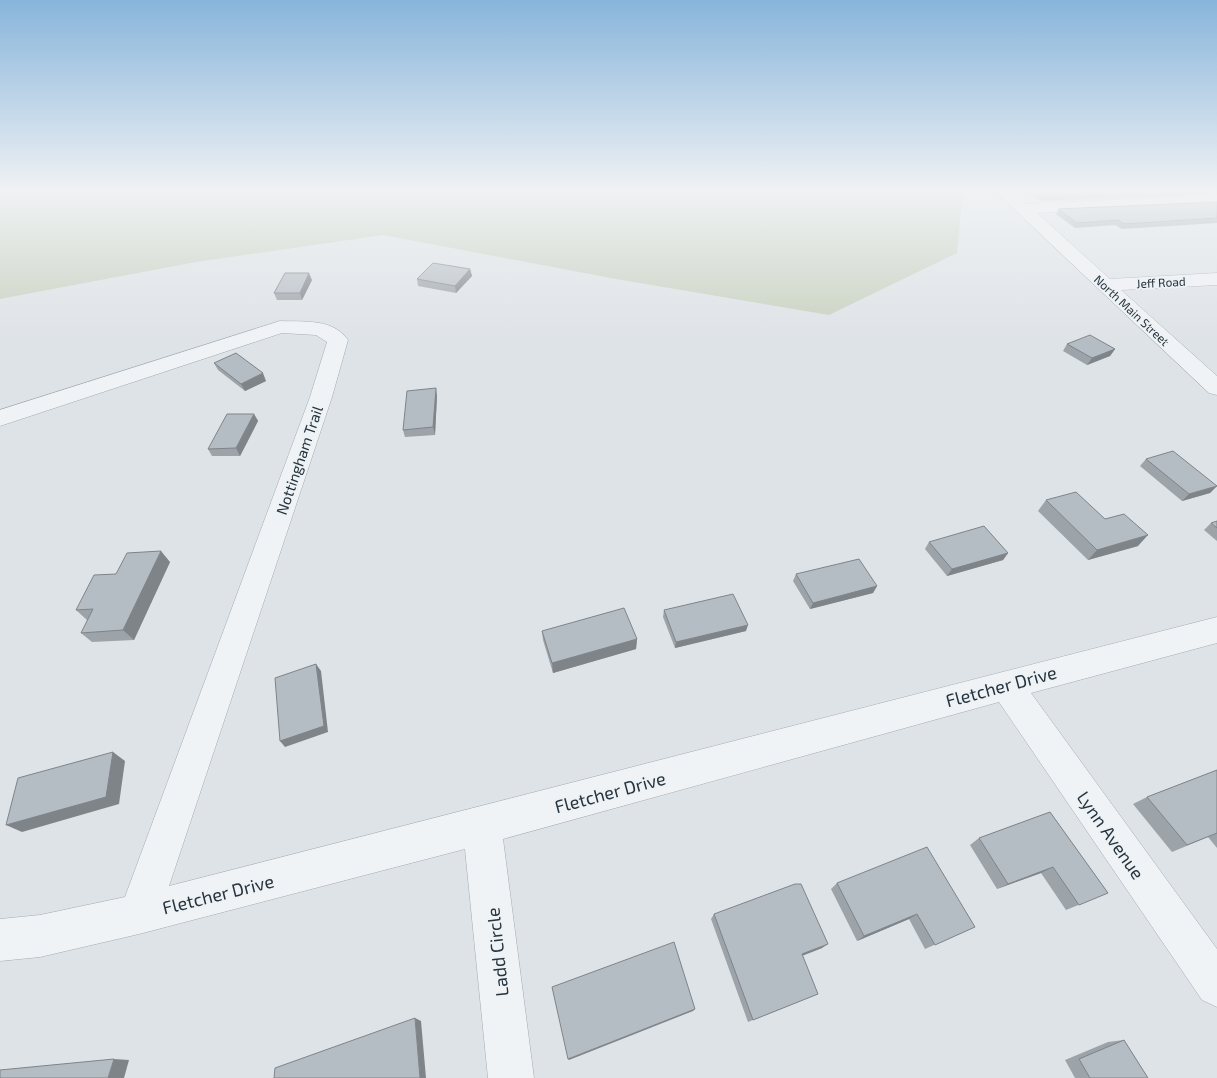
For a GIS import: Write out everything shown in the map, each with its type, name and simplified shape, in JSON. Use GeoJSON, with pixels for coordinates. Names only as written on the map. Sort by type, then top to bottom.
{"type":"FeatureCollection","features":[{"type":"Feature","properties":{"kind":"street","name":"North Main Street"},"geometry":{"type":"LineString","coordinates":[[1057,241],[1217,388]]}},
{"type":"Feature","properties":{"kind":"street","name":"Jeff Road"},"geometry":{"type":"LineString","coordinates":[[1105,285],[1217,279]]}},
{"type":"Feature","properties":{"kind":"street","name":"Nottingham Trail"},"geometry":{"type":"LineString","coordinates":[[0,418],[280,328],[321,329],[338,340],[321,397],[139,914]]}},
{"type":"Feature","properties":{"kind":"street","name":"Fletcher Drive"},"geometry":{"type":"LineString","coordinates":[[0,940],[40,936],[139,914],[482,826],[1217,630]]}},
{"type":"Feature","properties":{"kind":"street","name":"Lynn Avenue"},"geometry":{"type":"LineString","coordinates":[[1006,685],[1217,985]]}},
{"type":"Feature","properties":{"kind":"street","name":"Ladd Circle"},"geometry":{"type":"LineString","coordinates":[[482,826],[511,1078]]}},
{"type":"Feature","properties":{"kind":"green space"},"geometry":{"type":"Polygon","coordinates":[[[0,241],[339,241],[196,262],[0,299],[0,241]]]}},
{"type":"Feature","properties":{"kind":"green space"},"geometry":{"type":"Polygon","coordinates":[[[416,241],[958,241],[957,253],[829,315],[616,279],[416,241]]]}},
{"type":"Feature","properties":{"kind":"building"},"geometry":{"type":"Polygon","coordinates":[[[433,263],[470,269],[455,286],[417,279],[433,263]]]}},
{"type":"Feature","properties":{"kind":"building"},"geometry":{"type":"Polygon","coordinates":[[[285,273],[309,273],[300,293],[274,293],[285,273]]]}},
{"type":"Feature","properties":{"kind":"building"},"geometry":{"type":"Polygon","coordinates":[[[1090,335],[1115,349],[1092,358],[1067,344],[1090,335]]]}},
{"type":"Feature","properties":{"kind":"building"},"geometry":{"type":"Polygon","coordinates":[[[236,353],[263,373],[241,384],[214,363],[236,353]]]}},
{"type":"Feature","properties":{"kind":"building"},"geometry":{"type":"Polygon","coordinates":[[[436,388],[433,427],[403,430],[407,391],[436,388]]]}},
{"type":"Feature","properties":{"kind":"building"},"geometry":{"type":"Polygon","coordinates":[[[227,414],[254,414],[236,448],[208,449],[227,414]]]}},
{"type":"Feature","properties":{"kind":"building"},"geometry":{"type":"Polygon","coordinates":[[[1173,451],[1217,486],[1189,494],[1146,459],[1173,451]]]}},
{"type":"Feature","properties":{"kind":"building"},"geometry":{"type":"Polygon","coordinates":[[[1076,492],[1105,519],[1124,514],[1148,535],[1097,550],[1046,500],[1076,492]]]}},
{"type":"Feature","properties":{"kind":"building"},"geometry":{"type":"Polygon","coordinates":[[[1217,521],[1217,528],[1211,523],[1217,521]]]}},
{"type":"Feature","properties":{"kind":"building"},"geometry":{"type":"Polygon","coordinates":[[[984,526],[1008,553],[952,569],[929,542],[984,526]]]}},
{"type":"Feature","properties":{"kind":"building"},"geometry":{"type":"Polygon","coordinates":[[[161,551],[123,630],[81,633],[93,609],[76,610],[94,575],[116,574],[127,553],[161,551]]]}},
{"type":"Feature","properties":{"kind":"building"},"geometry":{"type":"Polygon","coordinates":[[[859,559],[877,586],[813,603],[796,574],[859,559]]]}},
{"type":"Feature","properties":{"kind":"building"},"geometry":{"type":"Polygon","coordinates":[[[733,594],[748,625],[676,642],[664,610],[733,594]]]}},
{"type":"Feature","properties":{"kind":"building"},"geometry":{"type":"Polygon","coordinates":[[[624,608],[637,639],[552,663],[542,631],[624,608]]]}},
{"type":"Feature","properties":{"kind":"building"},"geometry":{"type":"Polygon","coordinates":[[[316,664],[324,726],[280,741],[275,678],[316,664]]]}},
{"type":"Feature","properties":{"kind":"building"},"geometry":{"type":"Polygon","coordinates":[[[113,752],[106,797],[6,825],[18,778],[113,752]]]}},
{"type":"Feature","properties":{"kind":"building"},"geometry":{"type":"Polygon","coordinates":[[[1217,770],[1217,833],[1187,845],[1147,797],[1217,770]]]}},
{"type":"Feature","properties":{"kind":"building"},"geometry":{"type":"Polygon","coordinates":[[[1050,812],[1108,893],[1079,905],[1053,867],[1008,884],[979,838],[1050,812]]]}},
{"type":"Feature","properties":{"kind":"building"},"geometry":{"type":"Polygon","coordinates":[[[927,847],[975,927],[935,945],[917,914],[864,936],[837,883],[927,847]]]}},
{"type":"Feature","properties":{"kind":"building"},"geometry":{"type":"Polygon","coordinates":[[[795,884],[801,884],[828,944],[802,954],[818,994],[753,1020],[714,914],[795,884]]]}},
{"type":"Feature","properties":{"kind":"building"},"geometry":{"type":"Polygon","coordinates":[[[674,942],[695,1009],[568,1059],[552,987],[674,942]]]}},
{"type":"Feature","properties":{"kind":"building"},"geometry":{"type":"Polygon","coordinates":[[[415,1018],[420,1078],[274,1078],[275,1068],[415,1018]]]}},
{"type":"Feature","properties":{"kind":"building"},"geometry":{"type":"Polygon","coordinates":[[[1124,1040],[1148,1078],[1090,1078],[1079,1059],[1124,1040]]]}},
{"type":"Feature","properties":{"kind":"building"},"geometry":{"type":"Polygon","coordinates":[[[114,1059],[108,1078],[0,1078],[0,1070],[114,1059]]]}}]}
